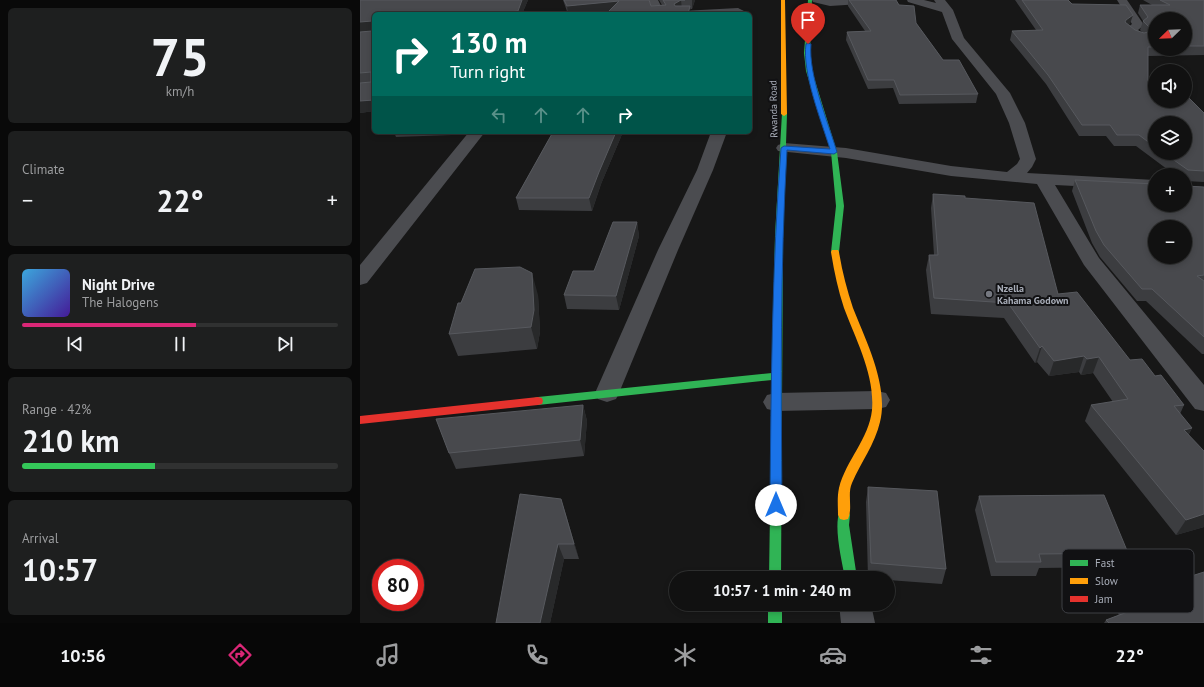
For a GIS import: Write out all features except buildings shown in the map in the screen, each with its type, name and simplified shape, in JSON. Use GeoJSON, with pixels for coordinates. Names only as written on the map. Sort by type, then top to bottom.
{"type":"FeatureCollection","features":[{"type":"Feature","properties":{"kind":"main road","name":"Rwanda Road"},"geometry":{"type":"LineString","coordinates":[[775,571],[776,376],[779,222],[784,148],[783,0]]}},
{"type":"Feature","properties":{"kind":"main road"},"geometry":{"type":"LineString","coordinates":[[810,0],[807,54],[810,71],[834,152],[840,206],[835,253],[838,274],[870,368],[876,400],[873,429],[845,486],[843,525],[850,571]]}},
{"type":"Feature","properties":{"kind":"main road"},"geometry":{"type":"LineString","coordinates":[[360,420],[776,376]]}},
{"type":"Feature","properties":{"kind":"main road"},"geometry":{"type":"LineString","coordinates":[[775,611],[775,623]]}},
{"type":"Feature","properties":{"kind":"street"},"geometry":{"type":"LineString","coordinates":[[653,0],[658,12]]}},
{"type":"Feature","properties":{"kind":"street"},"geometry":{"type":"LineString","coordinates":[[817,0],[830,3],[876,0]]}},
{"type":"Feature","properties":{"kind":"street"},"geometry":{"type":"LineString","coordinates":[[912,0],[943,5],[958,39],[1002,93],[1017,123],[1028,160],[1024,167],[1010,177]]}},
{"type":"Feature","properties":{"kind":"street"},"geometry":{"type":"LineString","coordinates":[[1122,0],[1138,25],[1130,30],[1140,37]]}},
{"type":"Feature","properties":{"kind":"street"},"geometry":{"type":"LineString","coordinates":[[701,12],[738,8]]}},
{"type":"Feature","properties":{"kind":"street"},"geometry":{"type":"LineString","coordinates":[[360,279],[475,134]]}},
{"type":"Feature","properties":{"kind":"street"},"geometry":{"type":"LineString","coordinates":[[607,393],[684,214],[702,180],[718,134]]}},
{"type":"Feature","properties":{"kind":"street"},"geometry":{"type":"LineString","coordinates":[[784,148],[834,152],[951,171],[1010,177],[1148,185]]}},
{"type":"Feature","properties":{"kind":"street"},"geometry":{"type":"LineString","coordinates":[[1042,178],[1092,261],[1202,399]]}},
{"type":"Feature","properties":{"kind":"street"},"geometry":{"type":"LineString","coordinates":[[776,402],[876,400]]}},
{"type":"Feature","properties":{"kind":"street"},"geometry":{"type":"LineString","coordinates":[[856,611],[858,623]]}},
{"type":"Feature","properties":{"kind":"traffic: fast"},"geometry":{"type":"LineString","coordinates":[[810,0],[807,53],[809,71],[834,152],[840,206],[835,252]]}},
{"type":"Feature","properties":{"kind":"traffic: fast"},"geometry":{"type":"LineString","coordinates":[[775,571],[779,235],[784,114]]}},
{"type":"Feature","properties":{"kind":"traffic: fast"},"geometry":{"type":"LineString","coordinates":[[538,401],[776,376]]}},
{"type":"Feature","properties":{"kind":"traffic: fast"},"geometry":{"type":"LineString","coordinates":[[844,515],[843,525],[850,571]]}},
{"type":"Feature","properties":{"kind":"traffic: fast"},"geometry":{"type":"LineString","coordinates":[[775,611],[775,623]]}},
{"type":"Feature","properties":{"kind":"traffic: slow"},"geometry":{"type":"LineString","coordinates":[[783,0],[784,114]]}},
{"type":"Feature","properties":{"kind":"traffic: slow"},"geometry":{"type":"LineString","coordinates":[[835,252],[843,289],[869,362],[877,399],[875,422],[867,443],[845,488],[844,515]]}},
{"type":"Feature","properties":{"kind":"traffic: jam"},"geometry":{"type":"LineString","coordinates":[[360,420],[538,401]]}},
{"type":"Feature","properties":{"kind":"place","name":"Nzella Kahama Godown"},"geometry":{"type":"Point","coordinates":[989,294]}},
{"type":"Feature","properties":{"kind":"route"},"geometry":{"type":"LineString","coordinates":[[776,505],[776,376],[779,222],[784,148],[834,152],[823,113],[814,89],[807,54],[808,44]]}}]}
